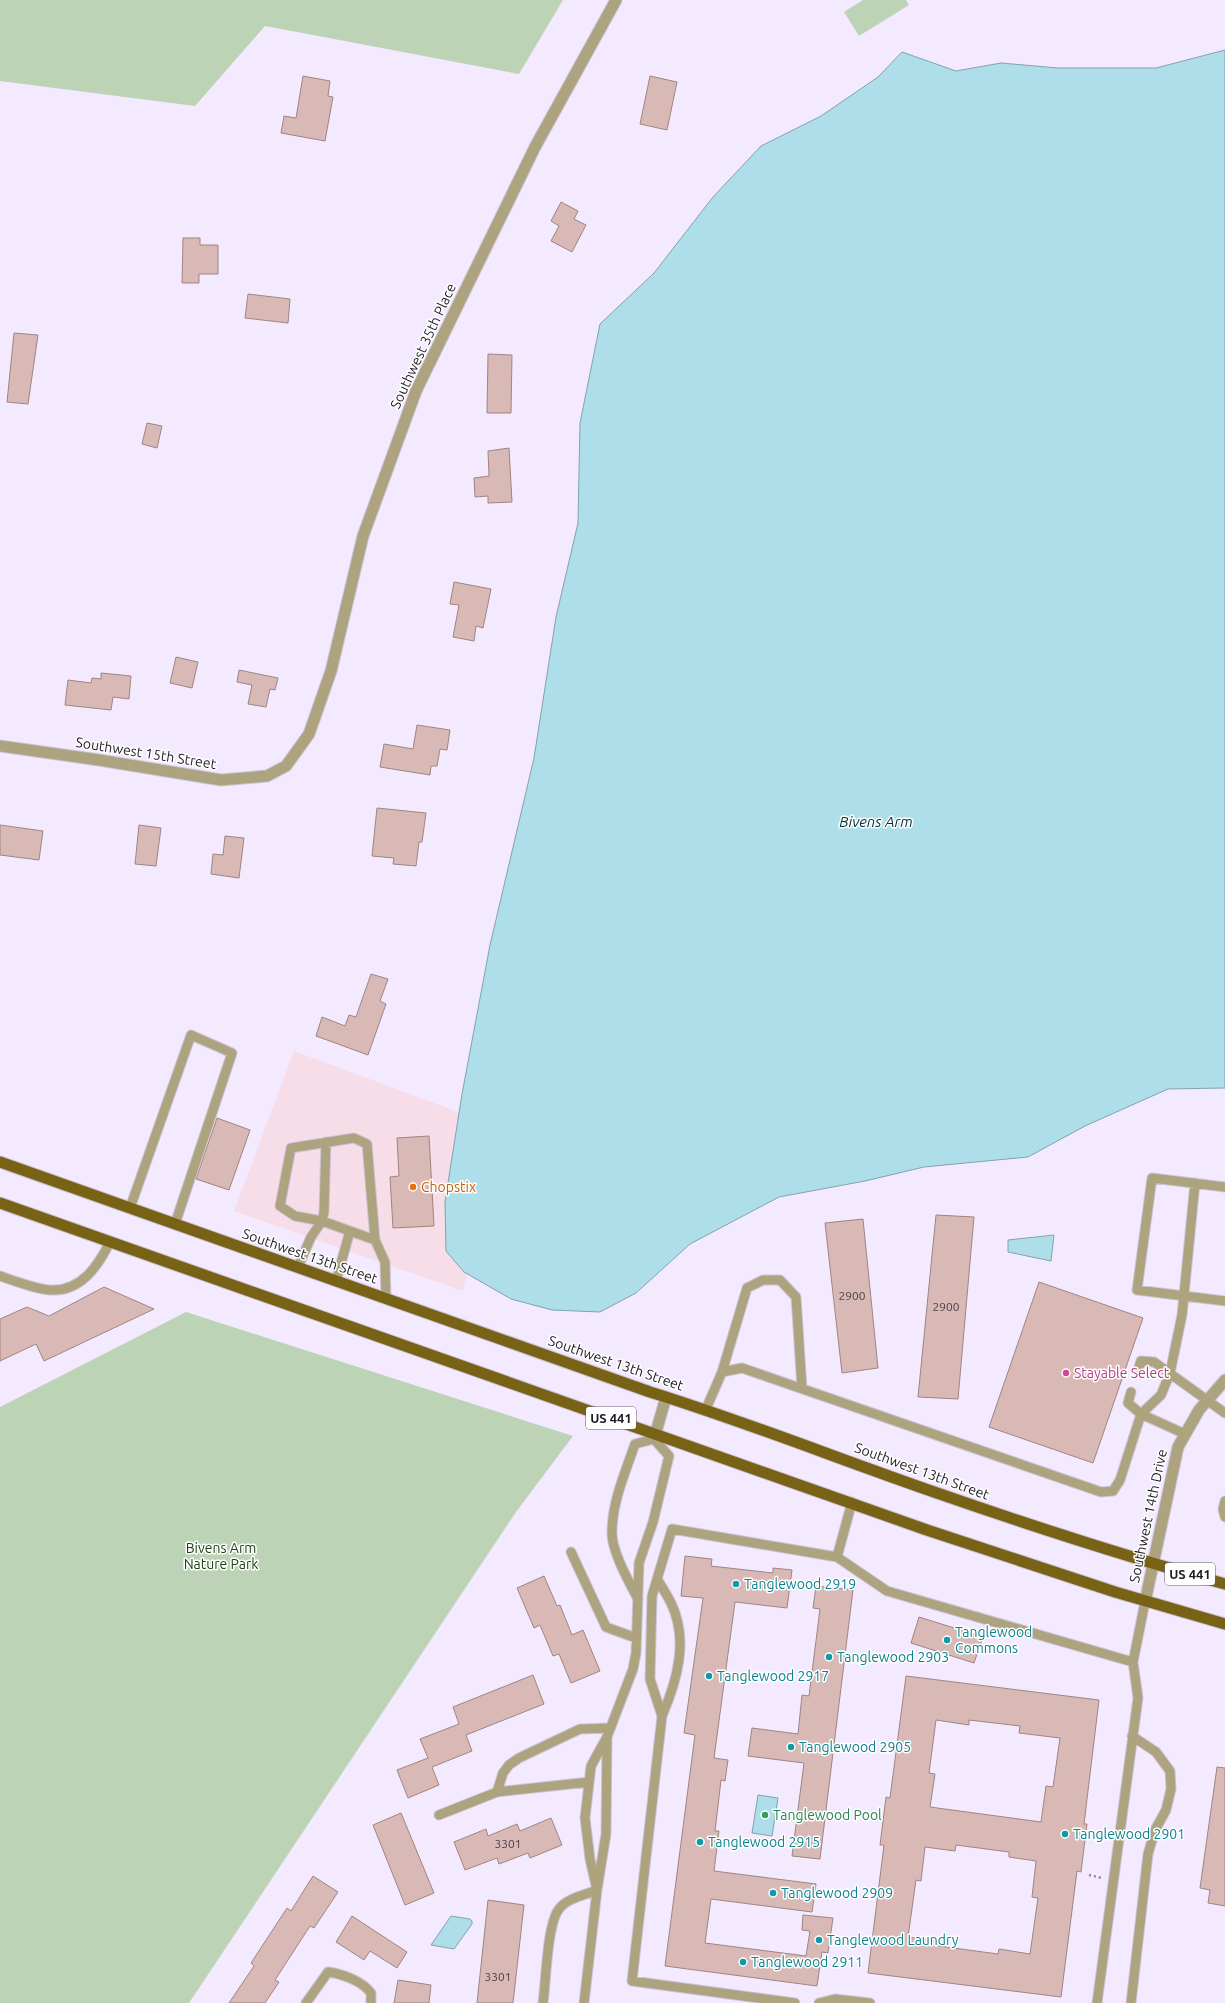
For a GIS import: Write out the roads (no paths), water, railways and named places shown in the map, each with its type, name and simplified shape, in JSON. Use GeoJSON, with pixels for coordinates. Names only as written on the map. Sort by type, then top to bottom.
{"type":"FeatureCollection","features":[{"type":"Feature","properties":{"kind":"main road","name":"Southwest 13th Street"},"geometry":{"type":"LineString","coordinates":[[0,1162],[666,1397],[706,1409],[936,1493],[1154,1564],[1225,1584]]}},
{"type":"Feature","properties":{"kind":"main road","name":"US 441"},"geometry":{"type":"LineString","coordinates":[[0,1203],[654,1436],[852,1502],[1033,1566],[1145,1602],[1225,1624]]}},
{"type":"Feature","properties":{"kind":"street","name":"Southwest 35th Place"},"geometry":{"type":"LineString","coordinates":[[286,766],[309,734],[330,671],[363,536],[416,391],[535,147],[616,0]]}},
{"type":"Feature","properties":{"kind":"street","name":"Southwest 15th Street"},"geometry":{"type":"LineString","coordinates":[[0,746],[99,760],[221,780],[268,776],[286,766]]}},
{"type":"Feature","properties":{"kind":"street","name":"Southwest 14th Drive"},"geometry":{"type":"LineString","coordinates":[[1145,1602],[1178,1447],[1199,1410],[1225,1380]]}},
{"type":"Feature","properties":{"kind":"street"},"geometry":{"type":"LineString","coordinates":[[654,1436],[666,1397]]}},
{"type":"Feature","properties":{"kind":"lane"},"geometry":{"type":"LineString","coordinates":[[130,1208],[191,1035],[232,1053],[175,1224]]}},
{"type":"Feature","properties":{"kind":"lane"},"geometry":{"type":"LineString","coordinates":[[375,1240],[322,1221],[295,1216],[280,1206],[291,1148],[354,1138],[368,1144],[375,1240],[385,1262],[386,1298]]}},
{"type":"Feature","properties":{"kind":"lane"},"geometry":{"type":"LineString","coordinates":[[298,1267],[311,1237],[322,1221],[324,1212],[326,1142]]}},
{"type":"Feature","properties":{"kind":"lane"},"geometry":{"type":"LineString","coordinates":[[1225,1187],[1152,1178],[1137,1290],[1225,1301]]}},
{"type":"Feature","properties":{"kind":"lane"},"geometry":{"type":"LineString","coordinates":[[722,1372],[742,1368],[1102,1492],[1113,1491],[1120,1480],[1141,1414],[1161,1395],[1170,1373],[1182,1315],[1195,1183]]}},
{"type":"Feature","properties":{"kind":"lane"},"geometry":{"type":"LineString","coordinates":[[336,1281],[350,1231]]}},
{"type":"Feature","properties":{"kind":"lane"},"geometry":{"type":"LineString","coordinates":[[0,1276],[50,1290],[68,1289],[79,1284],[90,1273],[103,1256],[110,1242]]}},
{"type":"Feature","properties":{"kind":"lane"},"geometry":{"type":"LineString","coordinates":[[706,1409],[722,1372],[747,1288],[763,1280],[780,1280],[796,1297],[802,1388]]}},
{"type":"Feature","properties":{"kind":"lane"},"geometry":{"type":"LineString","coordinates":[[1138,1370],[1141,1362],[1154,1362],[1225,1413]]}},
{"type":"Feature","properties":{"kind":"lane"},"geometry":{"type":"LineString","coordinates":[[1131,1392],[1128,1403],[1141,1414],[1185,1434]]}},
{"type":"Feature","properties":{"kind":"lane"},"geometry":{"type":"LineString","coordinates":[[597,1890],[590,1860],[585,1818],[591,1766],[609,1732],[633,1669],[636,1638],[638,1599],[639,1563],[653,1522],[669,1456],[654,1436],[635,1444],[617,1495],[612,1534],[622,1567],[638,1599]]}},
{"type":"Feature","properties":{"kind":"lane"},"geometry":{"type":"LineString","coordinates":[[1225,1501],[1225,1517]]}},
{"type":"Feature","properties":{"kind":"lane"},"geometry":{"type":"LineString","coordinates":[[837,1557],[852,1502]]}},
{"type":"Feature","properties":{"kind":"lane"},"geometry":{"type":"LineString","coordinates":[[662,1716],[650,1679],[652,1596],[672,1529],[837,1557],[887,1591],[1133,1662]]}},
{"type":"Feature","properties":{"kind":"lane"},"geometry":{"type":"LineString","coordinates":[[571,1552],[606,1627],[636,1638]]}},
{"type":"Feature","properties":{"kind":"lane"},"geometry":{"type":"LineString","coordinates":[[657,1579],[671,1603],[676,1616],[680,1645],[680,1658],[675,1681],[662,1716],[632,1981],[795,2003]]}},
{"type":"Feature","properties":{"kind":"lane"},"geometry":{"type":"LineString","coordinates":[[1097,2003],[1138,1698],[1133,1662],[1145,1602]]}},
{"type":"Feature","properties":{"kind":"lane"},"geometry":{"type":"LineString","coordinates":[[497,1792],[503,1772],[509,1765],[519,1758],[580,1729],[609,1732]]}},
{"type":"Feature","properties":{"kind":"lane"},"geometry":{"type":"LineString","coordinates":[[584,2003],[597,1890],[606,1834],[609,1732]]}},
{"type":"Feature","properties":{"kind":"lane"},"geometry":{"type":"LineString","coordinates":[[1131,2003],[1148,1854],[1155,1830],[1166,1810],[1172,1789],[1170,1771],[1156,1752],[1132,1736]]}},
{"type":"Feature","properties":{"kind":"lane"},"geometry":{"type":"LineString","coordinates":[[439,1815],[497,1792],[589,1782]]}},
{"type":"Feature","properties":{"kind":"lane"},"geometry":{"type":"LineString","coordinates":[[543,2003],[553,1921],[559,1909],[568,1901],[597,1890]]}},
{"type":"Feature","properties":{"kind":"lane"},"geometry":{"type":"LineString","coordinates":[[306,2003],[328,1972],[338,1973],[366,1987],[371,1993],[371,2003]]}},
{"type":"Feature","properties":{"kind":"lane"},"geometry":{"type":"LineString","coordinates":[[818,2003],[835,1999],[870,2003]]}},
{"type":"Feature","properties":{"kind":"water","name":"Bivens Arm"},"geometry":{"type":"Polygon","coordinates":[[[1225,50],[1225,1088],[1168,1089],[1085,1126],[1028,1157],[924,1167],[865,1181],[779,1197],[690,1244],[636,1293],[600,1312],[552,1310],[511,1299],[464,1272],[446,1251],[445,1202],[462,1094],[490,945],[534,758],[556,617],[578,523],[580,423],[600,324],[654,273],[713,197],[761,146],[821,116],[878,77],[902,52],[956,71],[1001,63],[1058,68],[1156,68],[1225,50]]]}},
{"type":"Feature","properties":{"kind":"water"},"geometry":{"type":"Polygon","coordinates":[[[1054,1235],[1051,1261],[1008,1252],[1008,1240],[1054,1235]]]}},
{"type":"Feature","properties":{"kind":"water","name":"Tanglewood Pool"},"geometry":{"type":"Polygon","coordinates":[[[758,1795],[778,1798],[772,1836],[752,1833],[758,1795]]]}},
{"type":"Feature","properties":{"kind":"water"},"geometry":{"type":"Polygon","coordinates":[[[451,1916],[470,1919],[472,1924],[454,1949],[431,1945],[451,1916]]]}},
{"type":"Feature","properties":{"kind":"place","name":"Chopstix"},"geometry":{"type":"Point","coordinates":[413,1187]}},
{"type":"Feature","properties":{"kind":"place","name":"Stayable Select"},"geometry":{"type":"Point","coordinates":[1066,1373]}},
{"type":"Feature","properties":{"kind":"place","name":"Tanglewood 2919"},"geometry":{"type":"Point","coordinates":[736,1584]}},
{"type":"Feature","properties":{"kind":"place","name":"Tanglewood Commons"},"geometry":{"type":"Point","coordinates":[947,1640]}},
{"type":"Feature","properties":{"kind":"place","name":"Tanglewood 2903"},"geometry":{"type":"Point","coordinates":[829,1657]}},
{"type":"Feature","properties":{"kind":"place","name":"Tanglewood 2917"},"geometry":{"type":"Point","coordinates":[709,1676]}},
{"type":"Feature","properties":{"kind":"place","name":"Tanglewood 2905"},"geometry":{"type":"Point","coordinates":[791,1747]}},
{"type":"Feature","properties":{"kind":"place","name":"Tanglewood Pool"},"geometry":{"type":"Point","coordinates":[765,1815]}},
{"type":"Feature","properties":{"kind":"place","name":"Tanglewood 2901"},"geometry":{"type":"Point","coordinates":[1065,1834]}},
{"type":"Feature","properties":{"kind":"place","name":"Tanglewood 2915"},"geometry":{"type":"Point","coordinates":[700,1842]}},
{"type":"Feature","properties":{"kind":"place","name":"Tanglewood 2909"},"geometry":{"type":"Point","coordinates":[773,1893]}},
{"type":"Feature","properties":{"kind":"place","name":"Tanglewood Laundry"},"geometry":{"type":"Point","coordinates":[819,1940]}},
{"type":"Feature","properties":{"kind":"place","name":"Tanglewood 2911"},"geometry":{"type":"Point","coordinates":[743,1962]}},
{"type":"Feature","properties":{"kind":"park label","name":"Bivens Arm Nature Park"},"geometry":{"type":"Point","coordinates":[221,1556]}}]}
